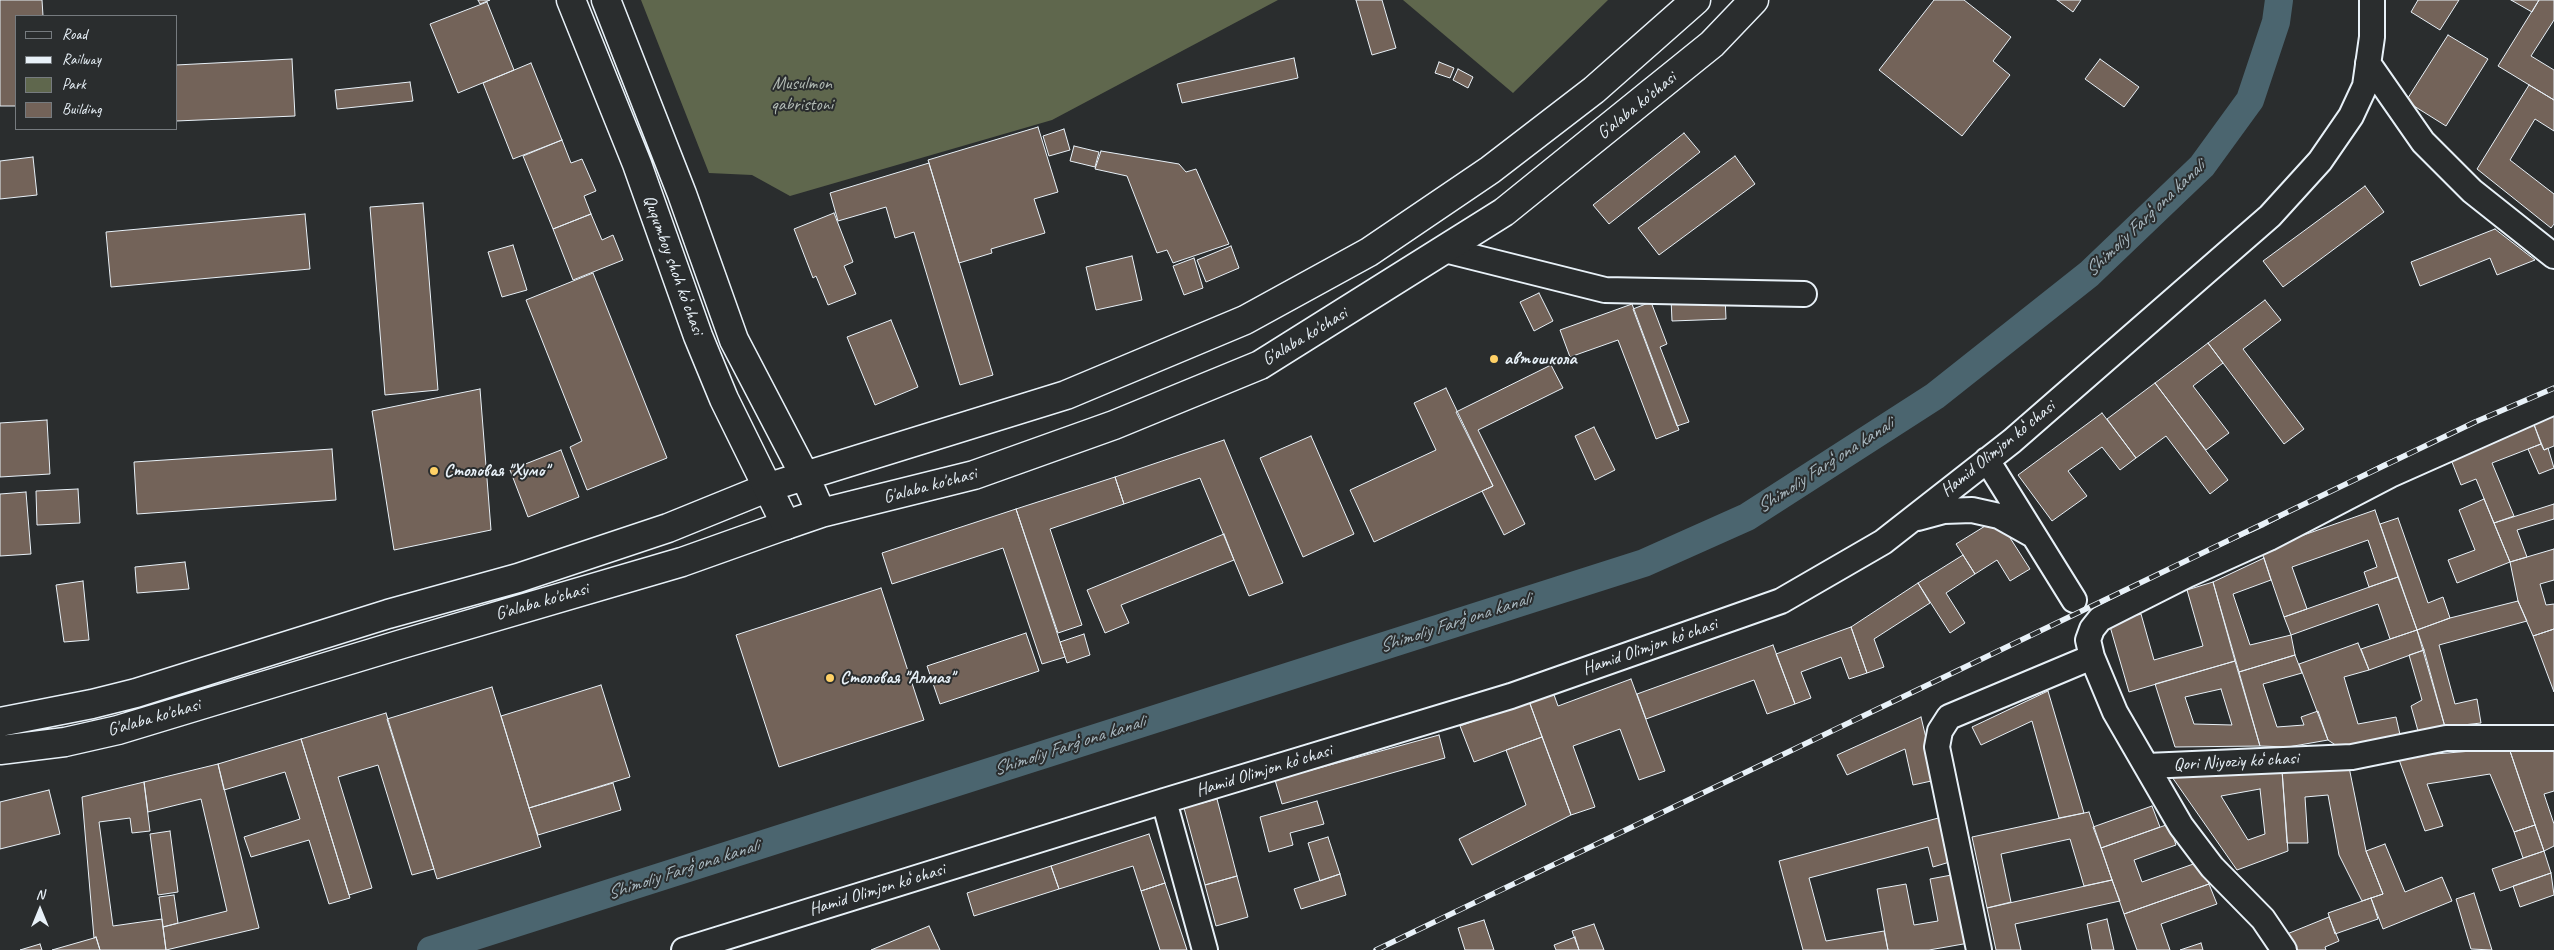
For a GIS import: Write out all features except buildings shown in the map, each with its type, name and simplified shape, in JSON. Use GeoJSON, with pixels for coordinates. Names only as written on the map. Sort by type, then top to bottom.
{"type":"FeatureCollection","features":[{"type":"Feature","properties":{"kind":"main road","name":"Ququmboy shoh koʻchasi"},"geometry":{"type":"LineString","coordinates":[[571,0],[637,164],[698,336],[724,399],[786,525]]}},
{"type":"Feature","properties":{"kind":"main road","name":"Ququmboy shoh koʻchasi"},"geometry":{"type":"LineString","coordinates":[[606,0],[682,194],[734,340],[805,476],[821,514]]}},
{"type":"Feature","properties":{"kind":"main road","name":"G'alaba ko'chasi"},"geometry":{"type":"LineString","coordinates":[[0,722],[92,704],[260,656],[388,614],[518,578],[650,534],[768,487],[1066,395],[1245,320],[1369,252],[1490,170],[1594,90],[1696,0]]}},
{"type":"Feature","properties":{"kind":"main road","name":"G'alaba ko'chasi"},"geometry":{"type":"LineString","coordinates":[[0,750],[65,742],[118,730],[682,562],[821,514],[974,475],[1114,425],[1260,365],[1504,212],[1712,44],[1754,0]]}},
{"type":"Feature","properties":{"kind":"main road"},"geometry":{"type":"LineString","coordinates":[[260,656],[271,684]]}},
{"type":"Feature","properties":{"kind":"street","name":"Hamid Olimjon koʻchasi"},"geometry":{"type":"LineString","coordinates":[[684,950],[1164,801],[1511,696],[1781,601],[1883,542],[2012,441],[2270,216],[2320,161],[2352,116],[2365,86],[2372,37],[2372,0]]}},
{"type":"Feature","properties":{"kind":"street"},"geometry":{"type":"LineString","coordinates":[[2368,63],[2423,142],[2472,191],[2554,256]]}},
{"type":"Feature","properties":{"kind":"street"},"geometry":{"type":"LineString","coordinates":[[1445,250],[1606,290],[1804,294]]}},
{"type":"Feature","properties":{"kind":"street"},"geometry":{"type":"LineString","coordinates":[[2147,766],[2115,712],[2092,656],[2088,640],[2092,629],[2100,619],[2187,575],[2269,538],[2390,475],[2554,402]]}},
{"type":"Feature","properties":{"kind":"street"},"geometry":{"type":"LineString","coordinates":[[1987,460],[2074,600]]}},
{"type":"Feature","properties":{"kind":"street"},"geometry":{"type":"LineString","coordinates":[[1912,519],[1944,511],[1972,510],[1999,516],[2035,536]]}},
{"type":"Feature","properties":{"kind":"street"},"geometry":{"type":"LineString","coordinates":[[1979,950],[1937,747],[1940,731],[1949,717],[2092,656]]}},
{"type":"Feature","properties":{"kind":"street","name":"Qori Niyoziy koʻchasi"},"geometry":{"type":"LineString","coordinates":[[2284,950],[2264,919],[2212,868],[2181,826],[2147,766],[2352,757],[2446,738],[2554,738]]}},
{"type":"Feature","properties":{"kind":"street"},"geometry":{"type":"LineString","coordinates":[[1164,801],[1205,950]]}},
{"type":"Feature","properties":{"kind":"green space","name":"Musulmon qabristoni"},"geometry":{"type":"Polygon","coordinates":[[[641,0],[1278,0],[1052,120],[790,196],[752,175],[709,173],[641,0]]]}},
{"type":"Feature","properties":{"kind":"green space"},"geometry":{"type":"Polygon","coordinates":[[[1403,0],[1608,0],[1513,93],[1403,0]]]}},
{"type":"Feature","properties":{"kind":"waterway","name":"Shimoliy Fargʻona kanali"},"geometry":{"type":"LineString","coordinates":[[431,950],[1644,563],[1747,517],[1935,396],[2089,274],[2202,166],[2250,100],[2276,22],[2279,0]]}},
{"type":"Feature","properties":{"kind":"railway"},"geometry":{"type":"LineString","coordinates":[[1376,950],[2475,422],[2554,388]]}},
{"type":"Feature","properties":{"kind":"place","name":"автошкола"},"geometry":{"type":"Point","coordinates":[1494,359]}},
{"type":"Feature","properties":{"kind":"place","name":"Столовая \"Хумо\""},"geometry":{"type":"Point","coordinates":[434,471]}},
{"type":"Feature","properties":{"kind":"place","name":"Столовая \"Алмаз\""},"geometry":{"type":"Point","coordinates":[830,678]}}]}
